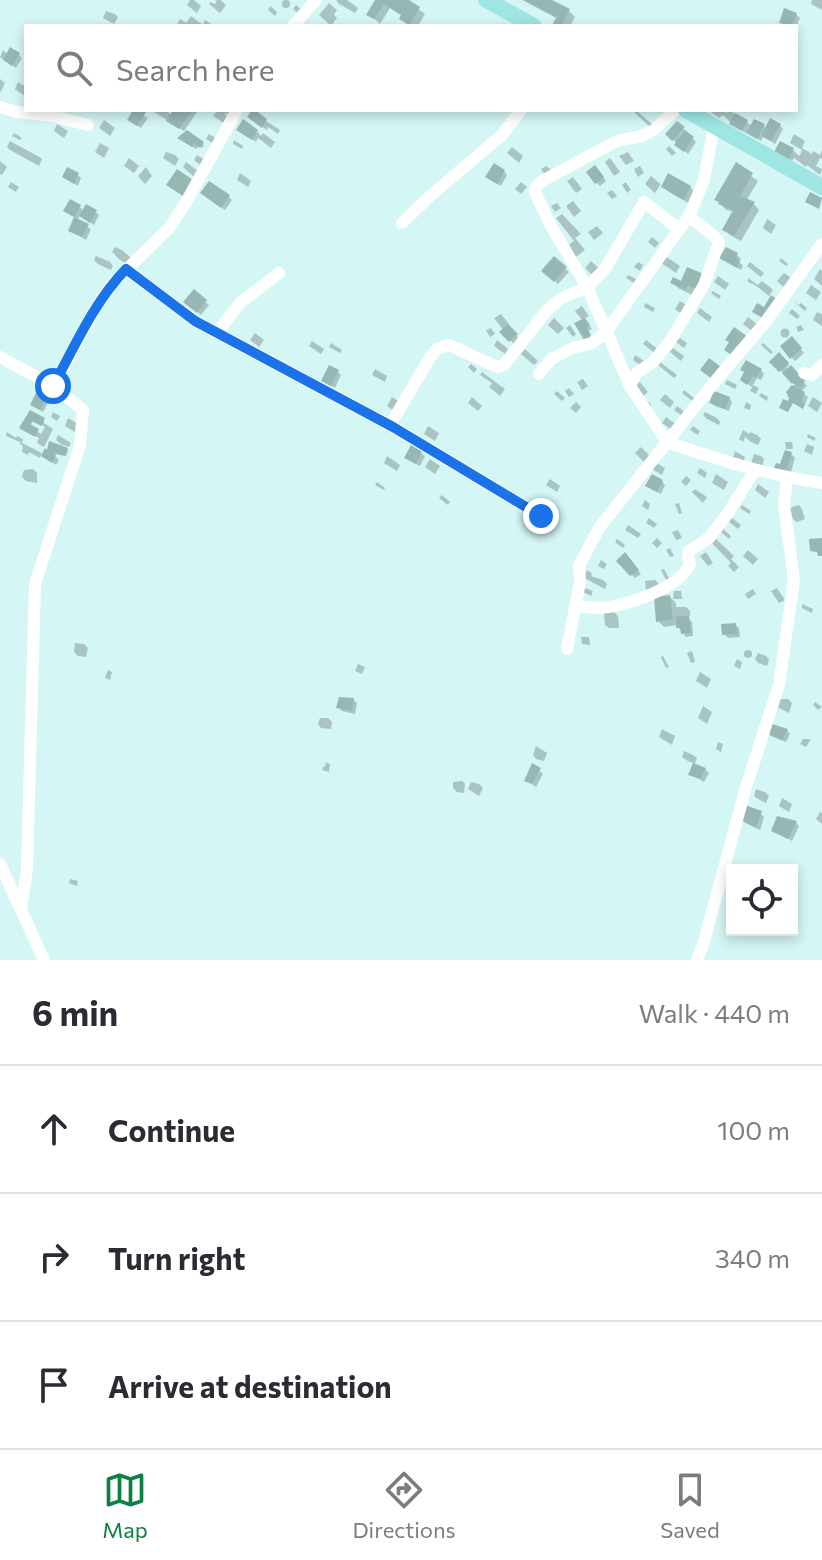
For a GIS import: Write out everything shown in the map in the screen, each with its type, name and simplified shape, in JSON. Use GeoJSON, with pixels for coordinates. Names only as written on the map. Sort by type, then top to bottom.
{"type":"FeatureCollection","features":[{"type":"Feature","properties":{"kind":"main road"},"geometry":{"type":"LineString","coordinates":[[486,0],[530,24]]}},
{"type":"Feature","properties":{"kind":"main road"},"geometry":{"type":"LineString","coordinates":[[690,112],[822,187]]}},
{"type":"Feature","properties":{"kind":"street"},"geometry":{"type":"LineString","coordinates":[[295,24],[316,0]]}},
{"type":"Feature","properties":{"kind":"street"},"geometry":{"type":"LineString","coordinates":[[0,107],[88,125]]}},
{"type":"Feature","properties":{"kind":"street"},"geometry":{"type":"LineString","coordinates":[[53,386],[112,284],[170,227],[236,112]]}},
{"type":"Feature","properties":{"kind":"street"},"geometry":{"type":"LineString","coordinates":[[402,223],[502,135],[519,112]]}},
{"type":"Feature","properties":{"kind":"street"},"geometry":{"type":"LineString","coordinates":[[673,112],[654,130],[617,141],[542,181],[535,192],[587,287],[630,386],[667,442],[730,464],[822,483]]}},
{"type":"Feature","properties":{"kind":"street"},"geometry":{"type":"LineString","coordinates":[[539,374],[551,359],[592,343],[606,332],[689,216],[704,180],[714,126]]}},
{"type":"Feature","properties":{"kind":"street"},"geometry":{"type":"LineString","coordinates":[[390,425],[437,349],[449,345],[495,366],[504,365],[548,309],[562,298],[587,287],[605,269],[644,202],[679,229]]}},
{"type":"Feature","properties":{"kind":"street"},"geometry":{"type":"LineString","coordinates":[[630,386],[637,373],[654,361],[670,341],[704,285],[719,242],[717,237],[689,216]]}},
{"type":"Feature","properties":{"kind":"street"},"geometry":{"type":"LineString","coordinates":[[567,649],[580,582],[579,566],[599,528],[764,324],[822,244]]}},
{"type":"Feature","properties":{"kind":"street"},"geometry":{"type":"LineString","coordinates":[[126,269],[184,313],[217,333],[390,425],[541,516]]}},
{"type":"Feature","properties":{"kind":"street"},"geometry":{"type":"LineString","coordinates":[[217,333],[240,303],[279,273]]}},
{"type":"Feature","properties":{"kind":"street"},"geometry":{"type":"LineString","coordinates":[[0,357],[53,386],[83,410],[80,445],[35,584],[27,869],[21,909]]}},
{"type":"Feature","properties":{"kind":"street"},"geometry":{"type":"LineString","coordinates":[[804,373],[812,375],[822,365]]}},
{"type":"Feature","properties":{"kind":"street"},"geometry":{"type":"LineString","coordinates":[[576,606],[602,608],[648,596],[683,574],[690,564],[689,551],[709,538],[755,470]]}},
{"type":"Feature","properties":{"kind":"street"},"geometry":{"type":"LineString","coordinates":[[697,960],[708,930],[746,787],[779,685],[794,580],[784,504],[787,478]]}},
{"type":"Feature","properties":{"kind":"street"},"geometry":{"type":"LineString","coordinates":[[0,864],[44,960]]}},
{"type":"Feature","properties":{"kind":"building"},"geometry":{"type":"Polygon","coordinates":[[[375,0],[409,0],[420,7],[410,24],[399,19],[401,15],[384,4],[374,19],[366,15],[375,0]]]}},
{"type":"Feature","properties":{"kind":"building"},"geometry":{"type":"Polygon","coordinates":[[[524,0],[552,0],[570,9],[562,24],[553,24],[558,18],[524,0]]]}},
{"type":"Feature","properties":{"kind":"building"},"geometry":{"type":"Polygon","coordinates":[[[784,8],[797,13],[793,24],[779,23],[784,8]]]}},
{"type":"Feature","properties":{"kind":"building"},"geometry":{"type":"Polygon","coordinates":[[[10,47],[20,53],[12,66],[3,60],[10,47]]]}},
{"type":"Feature","properties":{"kind":"building"},"geometry":{"type":"Polygon","coordinates":[[[132,112],[146,112],[137,126],[127,120],[132,112]]]}},
{"type":"Feature","properties":{"kind":"building"},"geometry":{"type":"Polygon","coordinates":[[[172,112],[192,112],[179,129],[166,121],[172,112]]]}},
{"type":"Feature","properties":{"kind":"building"},"geometry":{"type":"Polygon","coordinates":[[[251,112],[258,112],[267,119],[262,128],[247,117],[251,112]]]}},
{"type":"Feature","properties":{"kind":"building"},"geometry":{"type":"Polygon","coordinates":[[[735,113],[748,120],[742,131],[729,124],[735,113]]]}},
{"type":"Feature","properties":{"kind":"building"},"geometry":{"type":"Polygon","coordinates":[[[770,118],[781,124],[771,141],[761,136],[770,118]]]}},
{"type":"Feature","properties":{"kind":"building"},"geometry":{"type":"Polygon","coordinates":[[[243,119],[258,130],[252,140],[236,130],[243,119]]]}},
{"type":"Feature","properties":{"kind":"building"},"geometry":{"type":"Polygon","coordinates":[[[754,119],[765,124],[757,139],[746,133],[754,119]]]}},
{"type":"Feature","properties":{"kind":"building"},"geometry":{"type":"Polygon","coordinates":[[[677,121],[685,127],[672,141],[665,134],[677,121]]]}},
{"type":"Feature","properties":{"kind":"building"},"geometry":{"type":"Polygon","coordinates":[[[187,130],[204,142],[200,148],[177,138],[187,130]]]}},
{"type":"Feature","properties":{"kind":"building"},"geometry":{"type":"Polygon","coordinates":[[[685,130],[694,137],[684,152],[674,145],[685,130]]]}},
{"type":"Feature","properties":{"kind":"building"},"geometry":{"type":"Polygon","coordinates":[[[780,141],[794,148],[789,159],[774,152],[780,141]]]}},
{"type":"Feature","properties":{"kind":"building"},"geometry":{"type":"Polygon","coordinates":[[[736,162],[753,173],[740,196],[755,202],[734,236],[722,230],[733,210],[714,200],[736,162]]]}},
{"type":"Feature","properties":{"kind":"building"},"geometry":{"type":"Polygon","coordinates":[[[494,163],[505,170],[497,184],[485,177],[494,163]]]}},
{"type":"Feature","properties":{"kind":"building"},"geometry":{"type":"Polygon","coordinates":[[[595,165],[604,177],[595,184],[586,172],[595,165]]]}},
{"type":"Feature","properties":{"kind":"building"},"geometry":{"type":"Polygon","coordinates":[[[67,167],[79,173],[74,184],[62,177],[67,167]]]}},
{"type":"Feature","properties":{"kind":"building"},"geometry":{"type":"Polygon","coordinates":[[[177,169],[193,180],[183,196],[166,185],[177,169]]]}},
{"type":"Feature","properties":{"kind":"building"},"geometry":{"type":"Polygon","coordinates":[[[668,173],[691,186],[684,200],[661,187],[668,173]]]}},
{"type":"Feature","properties":{"kind":"building"},"geometry":{"type":"Polygon","coordinates":[[[209,181],[230,195],[221,208],[200,193],[209,181]]]}},
{"type":"Feature","properties":{"kind":"building"},"geometry":{"type":"Polygon","coordinates":[[[810,192],[822,198],[819,209],[805,202],[810,192]]]}},
{"type":"Feature","properties":{"kind":"building"},"geometry":{"type":"Polygon","coordinates":[[[70,199],[81,205],[74,217],[63,211],[70,199]]]}},
{"type":"Feature","properties":{"kind":"building"},"geometry":{"type":"Polygon","coordinates":[[[86,204],[97,210],[90,223],[79,216],[86,204]]]}},
{"type":"Feature","properties":{"kind":"building"},"geometry":{"type":"Polygon","coordinates":[[[74,217],[89,224],[82,237],[68,231],[74,217]]]}},
{"type":"Feature","properties":{"kind":"building"},"geometry":{"type":"Polygon","coordinates":[[[726,247],[738,253],[736,258],[740,261],[737,268],[719,258],[726,247]]]}},
{"type":"Feature","properties":{"kind":"building"},"geometry":{"type":"Polygon","coordinates":[[[554,256],[567,267],[554,282],[541,271],[554,256]]]}},
{"type":"Feature","properties":{"kind":"building"},"geometry":{"type":"Polygon","coordinates":[[[687,267],[706,275],[699,290],[688,285],[686,290],[670,283],[673,277],[681,281],[687,267]]]}},
{"type":"Feature","properties":{"kind":"building"},"geometry":{"type":"Polygon","coordinates":[[[194,289],[207,300],[197,313],[183,302],[194,289]]]}},
{"type":"Feature","properties":{"kind":"building"},"geometry":{"type":"Polygon","coordinates":[[[771,295],[778,300],[766,320],[752,312],[757,303],[764,307],[771,295]]]}},
{"type":"Feature","properties":{"kind":"building"},"geometry":{"type":"Polygon","coordinates":[[[585,318],[590,325],[587,327],[591,336],[584,340],[574,323],[585,318]]]}},
{"type":"Feature","properties":{"kind":"building"},"geometry":{"type":"Polygon","coordinates":[[[508,324],[518,334],[509,342],[499,332],[508,324]]]}},
{"type":"Feature","properties":{"kind":"building"},"geometry":{"type":"Polygon","coordinates":[[[734,327],[748,337],[735,357],[724,350],[729,342],[725,340],[734,327]]]}},
{"type":"Feature","properties":{"kind":"building"},"geometry":{"type":"Polygon","coordinates":[[[792,336],[802,348],[790,359],[780,346],[792,336]]]}},
{"type":"Feature","properties":{"kind":"building"},"geometry":{"type":"Polygon","coordinates":[[[779,352],[789,363],[779,372],[769,362],[779,352]]]}},
{"type":"Feature","properties":{"kind":"building"},"geometry":{"type":"Polygon","coordinates":[[[709,358],[721,367],[712,379],[700,370],[709,358]]]}},
{"type":"Feature","properties":{"kind":"building"},"geometry":{"type":"Polygon","coordinates":[[[746,360],[762,369],[747,385],[740,380],[744,372],[740,370],[746,360]]]}},
{"type":"Feature","properties":{"kind":"building"},"geometry":{"type":"Polygon","coordinates":[[[329,365],[339,370],[331,386],[321,381],[329,365]]]}},
{"type":"Feature","properties":{"kind":"building"},"geometry":{"type":"Polygon","coordinates":[[[791,365],[805,381],[800,388],[782,373],[791,365]]]}},
{"type":"Feature","properties":{"kind":"building"},"geometry":{"type":"Polygon","coordinates":[[[792,385],[805,392],[801,402],[804,404],[803,409],[793,403],[788,412],[779,408],[783,399],[788,401],[786,392],[792,385]]]}},
{"type":"Feature","properties":{"kind":"building"},"geometry":{"type":"Polygon","coordinates":[[[37,391],[47,396],[40,410],[30,405],[37,391]]]}},
{"type":"Feature","properties":{"kind":"building"},"geometry":{"type":"Polygon","coordinates":[[[714,391],[730,397],[725,409],[709,403],[714,391]]]}},
{"type":"Feature","properties":{"kind":"building"},"geometry":{"type":"Polygon","coordinates":[[[30,410],[45,418],[41,426],[32,421],[30,424],[39,429],[35,437],[19,428],[30,410]]]}},
{"type":"Feature","properties":{"kind":"building"},"geometry":{"type":"Polygon","coordinates":[[[49,441],[68,448],[65,456],[50,451],[56,455],[52,463],[41,456],[45,448],[47,450],[49,441]]]}},
{"type":"Feature","properties":{"kind":"building"},"geometry":{"type":"Polygon","coordinates":[[[411,445],[422,451],[416,464],[404,458],[411,445]]]}},
{"type":"Feature","properties":{"kind":"building"},"geometry":{"type":"Polygon","coordinates":[[[785,450],[792,452],[787,470],[784,469],[783,473],[773,470],[776,463],[780,464],[785,450]]]}},
{"type":"Feature","properties":{"kind":"building"},"geometry":{"type":"Polygon","coordinates":[[[652,474],[663,480],[657,492],[645,486],[652,474]]]}},
{"type":"Feature","properties":{"kind":"building"},"geometry":{"type":"Polygon","coordinates":[[[822,538],[822,556],[818,556],[817,552],[810,551],[809,539],[822,538]]]}},
{"type":"Feature","properties":{"kind":"building"},"geometry":{"type":"Polygon","coordinates":[[[625,552],[639,570],[630,576],[616,561],[625,552]]]}},
{"type":"Feature","properties":{"kind":"building"},"geometry":{"type":"Polygon","coordinates":[[[670,595],[673,619],[656,622],[654,597],[670,595]]]}},
{"type":"Feature","properties":{"kind":"building"},"geometry":{"type":"Polygon","coordinates":[[[676,616],[689,616],[691,633],[681,634],[680,628],[676,628],[676,616]]]}},
{"type":"Feature","properties":{"kind":"building"},"geometry":{"type":"Polygon","coordinates":[[[736,623],[737,634],[722,635],[721,624],[736,623]]]}},
{"type":"Feature","properties":{"kind":"building"},"geometry":{"type":"Polygon","coordinates":[[[339,697],[354,698],[352,711],[336,708],[339,697]]]}},
{"type":"Feature","properties":{"kind":"building"},"geometry":{"type":"Polygon","coordinates":[[[769,723],[788,729],[782,740],[765,733],[769,723]]]}},
{"type":"Feature","properties":{"kind":"building"},"geometry":{"type":"Polygon","coordinates":[[[532,763],[541,768],[532,784],[524,781],[532,763]]]}},
{"type":"Feature","properties":{"kind":"building"},"geometry":{"type":"Polygon","coordinates":[[[693,763],[706,768],[700,779],[688,775],[693,763]]]}},
{"type":"Feature","properties":{"kind":"building"},"geometry":{"type":"Polygon","coordinates":[[[745,805],[762,811],[756,828],[740,820],[745,805]]]}},
{"type":"Feature","properties":{"kind":"building"},"geometry":{"type":"Polygon","coordinates":[[[777,816],[797,821],[788,839],[771,831],[777,816]]]}},
{"type":"Feature","properties":{"kind":"route"},"geometry":{"type":"LineString","coordinates":[[53,386],[94,311],[126,269],[195,321],[393,427],[541,516]]}}]}
